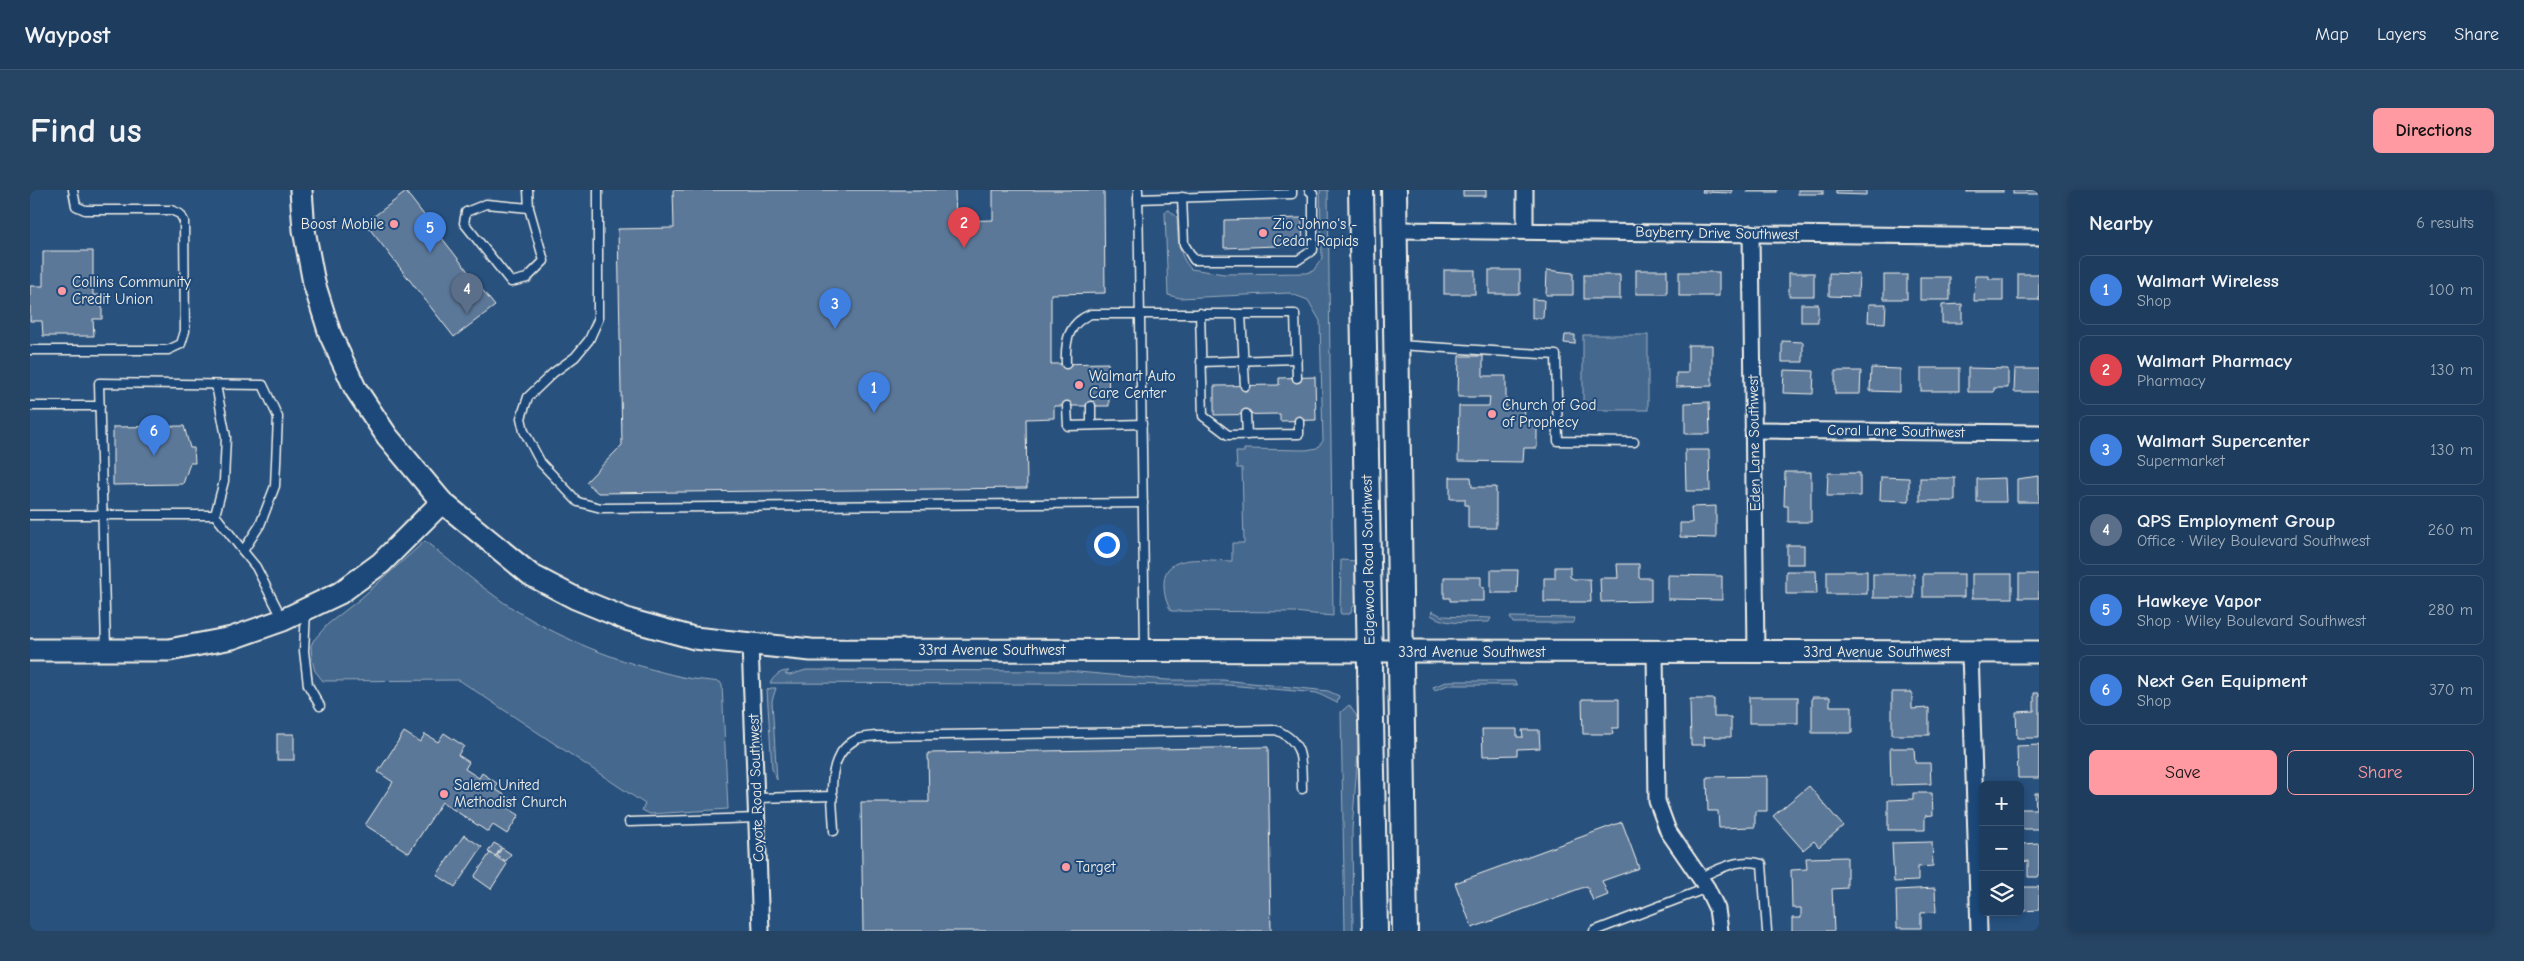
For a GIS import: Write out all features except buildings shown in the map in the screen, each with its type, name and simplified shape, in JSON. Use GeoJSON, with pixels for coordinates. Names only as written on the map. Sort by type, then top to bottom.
{"type":"FeatureCollection","features":[{"type":"Feature","properties":{"kind":"main road","name":"Edgewood Road Southwest"},"geometry":{"type":"LineString","coordinates":[[1361,190],[1375,931]]}},
{"type":"Feature","properties":{"kind":"main road","name":"Edgewood Road Southwest"},"geometry":{"type":"LineString","coordinates":[[1394,190],[1405,931]]}},
{"type":"Feature","properties":{"kind":"street","name":"33rd Avenue Southwest"},"geometry":{"type":"LineString","coordinates":[[301,190],[304,230],[314,283],[330,334],[355,388],[387,436],[442,502],[531,575],[575,598],[629,620],[694,638],[811,650],[2039,652]]}},
{"type":"Feature","properties":{"kind":"street"},"geometry":{"type":"LineString","coordinates":[[1525,190],[1525,230]]}},
{"type":"Feature","properties":{"kind":"street","name":"Bayberry Drive Southwest"},"geometry":{"type":"LineString","coordinates":[[1396,230],[2039,237]]}},
{"type":"Feature","properties":{"kind":"street","name":"Eden Lane Southwest"},"geometry":{"type":"LineString","coordinates":[[1751,233],[1756,652]]}},
{"type":"Feature","properties":{"kind":"street","name":"Coral Lane Southwest"},"geometry":{"type":"LineString","coordinates":[[1753,430],[2039,433]]}},
{"type":"Feature","properties":{"kind":"street"},"geometry":{"type":"LineString","coordinates":[[30,650],[169,650],[232,638],[283,620],[340,594],[381,563],[442,502]]}},
{"type":"Feature","properties":{"kind":"street","name":"Coyote Road Southwest"},"geometry":{"type":"LineString","coordinates":[[750,645],[761,931]]}},
{"type":"Feature","properties":{"kind":"street"},"geometry":{"type":"LineString","coordinates":[[1655,652],[1657,801],[1668,831],[1704,883],[1717,909],[1720,931]]}},
{"type":"Feature","properties":{"kind":"street"},"geometry":{"type":"LineString","coordinates":[[1970,652],[1979,931]]}},
{"type":"Feature","properties":{"kind":"lane"},"geometry":{"type":"LineString","coordinates":[[30,350],[168,350],[181,344],[185,331],[184,222],[180,214],[171,210],[85,210],[76,206],[73,190]]}},
{"type":"Feature","properties":{"kind":"lane"},"geometry":{"type":"LineString","coordinates":[[528,190],[529,208],[544,261],[527,278],[512,282],[464,224],[466,212],[486,204],[529,208]]}},
{"type":"Feature","properties":{"kind":"lane"},"geometry":{"type":"LineString","coordinates":[[598,190],[598,320],[589,340],[575,357],[553,373],[528,397],[521,418],[529,443],[541,463],[578,502],[601,508],[1143,503]]}},
{"type":"Feature","properties":{"kind":"lane"},"geometry":{"type":"LineString","coordinates":[[1138,190],[1145,650]]}},
{"type":"Feature","properties":{"kind":"lane"},"geometry":{"type":"LineString","coordinates":[[1199,196],[1205,190]]}},
{"type":"Feature","properties":{"kind":"lane"},"geometry":{"type":"LineString","coordinates":[[1138,199],[1292,194],[1292,190]]}},
{"type":"Feature","properties":{"kind":"lane"},"geometry":{"type":"LineString","coordinates":[[1182,197],[1184,244],[1194,260],[1298,260],[1313,250],[1313,194],[1309,190]]}},
{"type":"Feature","properties":{"kind":"lane"},"geometry":{"type":"LineString","coordinates":[[1066,364],[1066,348],[1072,325],[1081,318],[1091,314],[1295,314],[1297,378]]}},
{"type":"Feature","properties":{"kind":"lane"},"geometry":{"type":"LineString","coordinates":[[1200,314],[1203,416],[1228,435],[1300,434],[1299,420]]}},
{"type":"Feature","properties":{"kind":"lane"},"geometry":{"type":"LineString","coordinates":[[1240,314],[1245,386]]}},
{"type":"Feature","properties":{"kind":"lane"},"geometry":{"type":"LineString","coordinates":[[1397,345],[1556,355],[1558,441],[1634,442]]}},
{"type":"Feature","properties":{"kind":"lane"},"geometry":{"type":"LineString","coordinates":[[1201,362],[1297,359]]}},
{"type":"Feature","properties":{"kind":"lane"},"geometry":{"type":"LineString","coordinates":[[106,650],[99,383],[263,385],[278,417],[275,486],[260,525],[243,551]]}},
{"type":"Feature","properties":{"kind":"lane"},"geometry":{"type":"LineString","coordinates":[[215,515],[224,481],[226,437],[216,384]]}},
{"type":"Feature","properties":{"kind":"lane"},"geometry":{"type":"LineString","coordinates":[[30,406],[100,406]]}},
{"type":"Feature","properties":{"kind":"lane"},"geometry":{"type":"LineString","coordinates":[[1067,406],[1068,426],[1142,424]]}},
{"type":"Feature","properties":{"kind":"lane"},"geometry":{"type":"LineString","coordinates":[[1091,406],[1091,426]]}},
{"type":"Feature","properties":{"kind":"lane"},"geometry":{"type":"LineString","coordinates":[[1246,414],[1247,435]]}},
{"type":"Feature","properties":{"kind":"lane"},"geometry":{"type":"LineString","coordinates":[[30,515],[215,515]]}},
{"type":"Feature","properties":{"kind":"lane"},"geometry":{"type":"LineString","coordinates":[[215,515],[256,567],[283,620]]}},
{"type":"Feature","properties":{"kind":"lane"},"geometry":{"type":"LineString","coordinates":[[306,610],[304,651],[308,685],[320,706]]}},
{"type":"Feature","properties":{"kind":"lane"},"geometry":{"type":"LineString","coordinates":[[834,831],[833,767],[840,753],[857,739],[895,735],[1276,730],[1289,736],[1299,747],[1302,789]]}},
{"type":"Feature","properties":{"kind":"lane"},"geometry":{"type":"LineString","coordinates":[[757,798],[833,796]]}},
{"type":"Feature","properties":{"kind":"lane"},"geometry":{"type":"LineString","coordinates":[[629,822],[758,818]]}},
{"type":"Feature","properties":{"kind":"lane"},"geometry":{"type":"LineString","coordinates":[[1594,931],[1704,883],[1736,862],[1753,861],[1762,864],[1767,931]]}},
{"type":"Feature","properties":{"kind":"shaded area"},"geometry":{"type":"Polygon","coordinates":[[[1320,190],[1328,190],[1333,616],[1294,612],[1171,611],[1164,591],[1164,584],[1166,574],[1171,566],[1189,560],[1232,561],[1232,543],[1244,543],[1242,468],[1237,468],[1236,452],[1244,452],[1244,449],[1306,450],[1317,448],[1323,441],[1320,321],[1308,300],[1289,293],[1180,298],[1168,295],[1165,212],[1169,210],[1177,217],[1181,251],[1191,269],[1224,274],[1306,273],[1313,271],[1322,258],[1320,190]]]}},
{"type":"Feature","properties":{"kind":"shaded area"},"geometry":{"type":"Polygon","coordinates":[[[1583,335],[1648,335],[1648,410],[1583,410],[1583,335]]]}},
{"type":"Feature","properties":{"kind":"shaded area"},"geometry":{"type":"Polygon","coordinates":[[[425,541],[503,602],[523,615],[567,638],[612,657],[659,671],[687,678],[720,682],[722,685],[728,809],[650,814],[642,810],[645,804],[459,680],[323,681],[315,671],[312,660],[311,646],[313,641],[328,624],[360,599],[425,541]]]}},
{"type":"Feature","properties":{"kind":"shaded area"},"geometry":{"type":"Polygon","coordinates":[[[1341,560],[1357,561],[1357,598],[1350,614],[1341,614],[1340,612],[1341,560]]]}},
{"type":"Feature","properties":{"kind":"shaded area"},"geometry":{"type":"Polygon","coordinates":[[[1432,611],[1442,616],[1491,618],[1489,622],[1451,622],[1431,615],[1432,611]]]}},
{"type":"Feature","properties":{"kind":"shaded area"},"geometry":{"type":"Polygon","coordinates":[[[1510,617],[1575,618],[1573,623],[1513,623],[1510,617]]]}},
{"type":"Feature","properties":{"kind":"shaded area"},"geometry":{"type":"Polygon","coordinates":[[[806,670],[1067,671],[1167,680],[1223,680],[1328,691],[1339,696],[1337,703],[1317,693],[1228,685],[770,683],[780,673],[789,671],[785,674],[790,675],[806,670]]]}},
{"type":"Feature","properties":{"kind":"shaded area"},"geometry":{"type":"Polygon","coordinates":[[[1449,681],[1514,681],[1517,685],[1448,685],[1435,690],[1433,687],[1449,681]]]}},
{"type":"Feature","properties":{"kind":"shaded area"},"geometry":{"type":"Polygon","coordinates":[[[776,688],[772,701],[777,780],[772,769],[767,690],[776,688]]]}},
{"type":"Feature","properties":{"kind":"shaded area"},"geometry":{"type":"Polygon","coordinates":[[[1349,705],[1356,715],[1360,727],[1352,830],[1353,931],[1345,931],[1341,712],[1349,705]]]}},
{"type":"Feature","properties":{"kind":"place","name":"Boost Mobile"},"geometry":{"type":"Point","coordinates":[394,224]}},
{"type":"Feature","properties":{"kind":"place","name":"Zio Johno's - Cedar Rapids"},"geometry":{"type":"Point","coordinates":[1263,233]}},
{"type":"Feature","properties":{"kind":"place","name":"Walmart Pharmacy"},"geometry":{"type":"Point","coordinates":[964,248]}},
{"type":"Feature","properties":{"kind":"place","name":"Hawkeye Vapor"},"geometry":{"type":"Point","coordinates":[430,253]}},
{"type":"Feature","properties":{"kind":"place","name":"Collins Community Credit Union"},"geometry":{"type":"Point","coordinates":[62,291]}},
{"type":"Feature","properties":{"kind":"place","name":"QPS Employment Group"},"geometry":{"type":"Point","coordinates":[467,314]}},
{"type":"Feature","properties":{"kind":"place","name":"Walmart Supercenter"},"geometry":{"type":"Point","coordinates":[835,329]}},
{"type":"Feature","properties":{"kind":"place","name":"Walmart Auto Care Center"},"geometry":{"type":"Point","coordinates":[1079,385]}},
{"type":"Feature","properties":{"kind":"place","name":"Walmart Wireless"},"geometry":{"type":"Point","coordinates":[874,413]}},
{"type":"Feature","properties":{"kind":"place","name":"Church of God of Prophecy"},"geometry":{"type":"Point","coordinates":[1492,414]}},
{"type":"Feature","properties":{"kind":"place","name":"Next Gen Equipment"},"geometry":{"type":"Point","coordinates":[154,456]}},
{"type":"Feature","properties":{"kind":"place","name":"Salem United Methodist Church"},"geometry":{"type":"Point","coordinates":[444,794]}},
{"type":"Feature","properties":{"kind":"place","name":"Target"},"geometry":{"type":"Point","coordinates":[1066,867]}}]}
